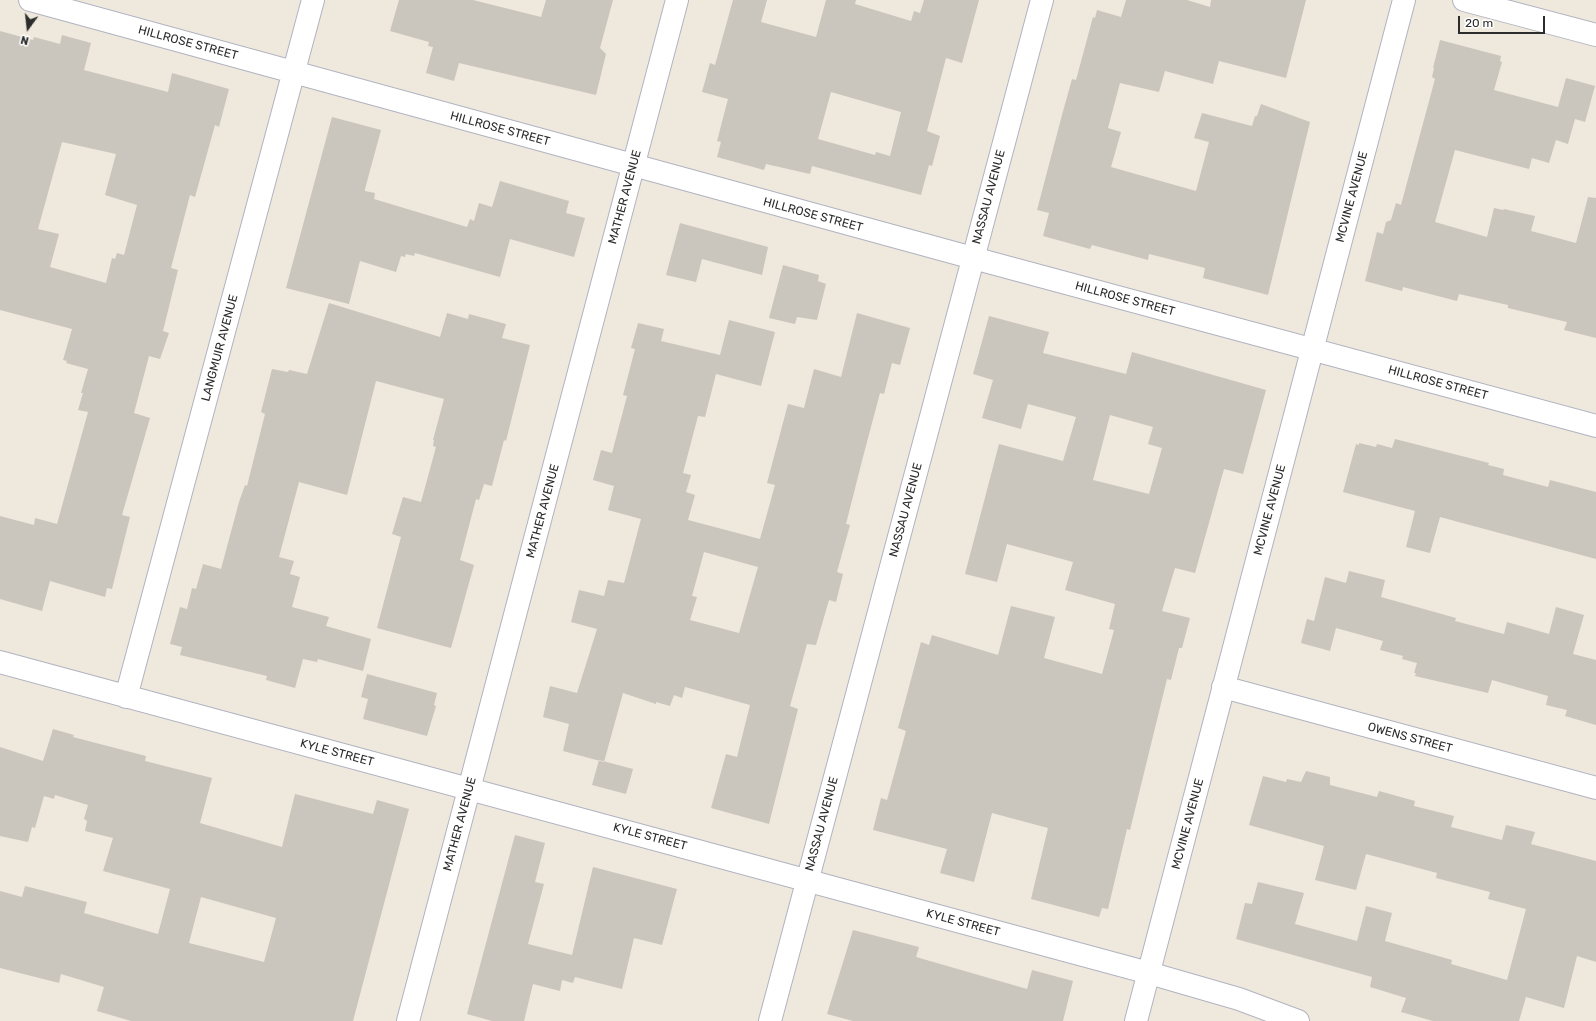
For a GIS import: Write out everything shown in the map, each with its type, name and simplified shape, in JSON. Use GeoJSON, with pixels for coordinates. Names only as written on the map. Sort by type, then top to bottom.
{"type":"FeatureCollection","features":[{"type":"Feature","properties":{"kind":"street","name":"HILLROSE STREET"},"geometry":{"type":"LineString","coordinates":[[30,0],[634,166],[1596,426]]}},
{"type":"Feature","properties":{"kind":"street","name":"LANGMUIR AVENUE"},"geometry":{"type":"LineString","coordinates":[[126,697],[313,0]]}},
{"type":"Feature","properties":{"kind":"street","name":"MATHER AVENUE"},"geometry":{"type":"LineString","coordinates":[[408,1021],[677,0]]}},
{"type":"Feature","properties":{"kind":"street","name":"NASSAU AVENUE"},"geometry":{"type":"LineString","coordinates":[[770,1021],[1042,0]]}},
{"type":"Feature","properties":{"kind":"street","name":"MCVINE AVENUE"},"geometry":{"type":"LineString","coordinates":[[1136,1021],[1404,0]]}},
{"type":"Feature","properties":{"kind":"street"},"geometry":{"type":"LineString","coordinates":[[1464,0],[1596,35]]}},
{"type":"Feature","properties":{"kind":"street","name":"KYLE STREET"},"geometry":{"type":"LineString","coordinates":[[0,662],[1149,973],[1239,998],[1298,1021]]}},
{"type":"Feature","properties":{"kind":"street","name":"OWENS STREET"},"geometry":{"type":"LineString","coordinates":[[1223,687],[1596,788]]}},
{"type":"Feature","properties":{"kind":"building"},"geometry":{"type":"Polygon","coordinates":[[[399,0],[473,0],[541,17],[546,0],[613,0],[600,48],[606,54],[596,95],[459,63],[454,81],[426,73],[433,47],[428,46],[429,42],[390,31],[399,0]]]}},
{"type":"Feature","properties":{"kind":"building"},"geometry":{"type":"Polygon","coordinates":[[[733,0],[767,0],[761,22],[816,37],[826,0],[856,0],[855,4],[911,21],[914,11],[920,13],[924,0],[979,0],[962,63],[946,58],[927,131],[940,136],[932,166],[929,165],[921,195],[812,166],[810,174],[766,164],[764,170],[717,157],[721,142],[717,141],[728,99],[702,92],[710,63],[715,65],[733,0]],[[831,92],[818,139],[875,155],[876,152],[890,156],[901,112],[831,92]]]}},
{"type":"Feature","properties":{"kind":"building"},"geometry":{"type":"Polygon","coordinates":[[[1126,0],[1187,0],[1210,7],[1211,0],[1306,0],[1286,78],[1219,61],[1213,84],[1165,71],[1159,92],[1120,83],[1108,128],[1121,132],[1111,167],[1196,191],[1209,142],[1194,138],[1202,113],[1252,126],[1261,104],[1310,122],[1268,295],[1203,278],[1205,268],[1149,254],[1148,260],[1092,245],[1090,249],[1043,236],[1049,213],[1037,210],[1072,79],[1076,80],[1093,17],[1095,18],[1097,10],[1121,17],[1126,0]]]}},
{"type":"Feature","properties":{"kind":"building"},"geometry":{"type":"Polygon","coordinates":[[[0,31],[33,40],[34,37],[60,44],[62,35],[91,43],[84,70],[168,92],[172,73],[229,89],[219,127],[215,125],[195,197],[190,195],[171,268],[178,270],[163,331],[169,333],[160,359],[149,356],[134,413],[150,418],[122,515],[130,517],[112,589],[107,588],[105,597],[50,581],[42,611],[0,599],[0,516],[34,525],[35,518],[57,524],[88,412],[78,410],[88,369],[66,363],[67,361],[63,360],[72,329],[0,310],[0,31]],[[62,142],[38,229],[59,234],[50,267],[106,283],[112,258],[115,259],[117,253],[124,255],[137,205],[105,195],[116,154],[62,142]]]}},
{"type":"Feature","properties":{"kind":"building"},"geometry":{"type":"Polygon","coordinates":[[[1440,40],[1501,56],[1500,61],[1502,62],[1494,90],[1558,107],[1566,78],[1595,86],[1585,122],[1575,119],[1568,144],[1556,140],[1549,163],[1532,158],[1529,169],[1455,150],[1435,222],[1487,237],[1494,208],[1504,209],[1535,216],[1531,231],[1576,243],[1588,197],[1596,198],[1596,338],[1564,330],[1567,322],[1508,308],[1508,305],[1459,294],[1457,301],[1403,287],[1402,291],[1365,281],[1377,232],[1383,234],[1386,222],[1391,220],[1396,203],[1401,205],[1435,79],[1432,77],[1433,68],[1440,40]]]}},
{"type":"Feature","properties":{"kind":"building"},"geometry":{"type":"Polygon","coordinates":[[[332,117],[381,130],[365,189],[365,191],[375,193],[374,199],[467,227],[470,219],[474,221],[479,203],[492,207],[500,181],[569,201],[566,213],[585,218],[574,257],[510,239],[500,277],[415,253],[414,256],[406,254],[405,257],[401,256],[396,272],[360,261],[349,304],[286,288],[332,117]]]}},
{"type":"Feature","properties":{"kind":"building"},"geometry":{"type":"Polygon","coordinates":[[[680,223],[768,247],[762,275],[702,259],[696,282],[666,275],[680,223]]]}},
{"type":"Feature","properties":{"kind":"building"},"geometry":{"type":"Polygon","coordinates":[[[783,265],[819,275],[818,281],[826,284],[817,320],[797,317],[795,324],[769,318],[783,265]]]}},
{"type":"Feature","properties":{"kind":"building"},"geometry":{"type":"Polygon","coordinates":[[[329,303],[440,337],[447,313],[468,319],[469,314],[506,324],[502,338],[530,345],[506,441],[504,440],[492,486],[484,484],[479,500],[476,499],[460,560],[474,565],[451,648],[377,628],[401,537],[392,534],[403,497],[421,502],[436,447],[433,446],[433,440],[444,399],[376,381],[347,495],[299,482],[279,557],[294,561],[290,574],[300,577],[292,607],[329,617],[326,626],[371,639],[363,671],[318,659],[317,662],[303,659],[295,688],[266,680],[267,676],[180,655],[182,647],[170,644],[180,607],[187,609],[192,588],[196,589],[203,564],[221,569],[239,502],[245,485],[247,486],[265,414],[261,412],[272,369],[288,372],[289,370],[307,374],[329,303]]]}},
{"type":"Feature","properties":{"kind":"building"},"geometry":{"type":"Polygon","coordinates":[[[857,313],[910,328],[900,365],[892,363],[884,394],[880,393],[846,524],[850,525],[837,572],[843,574],[836,602],[829,600],[816,645],[807,644],[790,706],[798,709],[769,824],[711,808],[726,754],[737,757],[750,705],[685,687],[682,698],[674,695],[670,706],[656,702],[656,704],[623,693],[604,762],[563,751],[569,724],[543,717],[550,686],[577,693],[597,629],[571,622],[579,590],[604,596],[608,580],[624,583],[641,519],[608,510],[614,486],[593,480],[601,450],[612,453],[627,396],[623,395],[635,349],[631,348],[638,323],[664,329],[661,341],[720,355],[729,320],[775,332],[761,386],[716,374],[705,417],[698,416],[683,473],[691,475],[686,492],[695,495],[688,520],[760,539],[775,485],[767,483],[788,404],[804,408],[814,369],[841,377],[857,313]],[[704,552],[692,596],[697,597],[690,620],[739,633],[758,567],[704,552]]]}},
{"type":"Feature","properties":{"kind":"building"},"geometry":{"type":"Polygon","coordinates":[[[989,316],[1049,332],[1043,353],[1126,374],[1132,352],[1266,390],[1243,474],[1224,469],[1195,573],[1175,568],[1162,611],[1190,618],[1182,648],[1179,648],[1171,680],[1167,679],[1130,830],[1127,829],[1108,909],[1102,908],[1099,917],[1031,899],[1048,828],[992,813],[974,882],[940,873],[947,849],[873,830],[881,798],[887,800],[906,731],[898,728],[921,642],[929,645],[932,635],[998,655],[1011,606],[1055,617],[1044,658],[1102,674],[1114,630],[1109,629],[1115,604],[1065,590],[1073,562],[1007,544],[997,582],[965,574],[999,444],[1063,461],[1076,417],[1028,404],[1021,429],[982,418],[993,380],[973,374],[989,316]],[[1110,415],[1093,480],[1149,494],[1162,448],[1148,444],[1153,427],[1110,415]]]}},
{"type":"Feature","properties":{"kind":"building"},"geometry":{"type":"Polygon","coordinates":[[[1395,439],[1489,463],[1488,465],[1504,469],[1503,475],[1548,487],[1550,480],[1596,492],[1596,559],[1440,517],[1430,553],[1406,547],[1415,511],[1343,492],[1356,444],[1359,445],[1359,443],[1376,447],[1377,444],[1392,448],[1395,439]]]}},
{"type":"Feature","properties":{"kind":"building"},"geometry":{"type":"Polygon","coordinates":[[[1349,571],[1385,580],[1381,597],[1456,618],[1455,621],[1504,634],[1507,622],[1549,634],[1556,607],[1584,615],[1573,654],[1596,660],[1596,725],[1565,716],[1567,710],[1546,705],[1548,696],[1492,680],[1488,693],[1415,676],[1416,673],[1414,673],[1417,663],[1402,659],[1403,656],[1380,650],[1383,641],[1336,628],[1330,651],[1301,643],[1307,619],[1314,621],[1325,577],[1346,583],[1349,571]]]}},
{"type":"Feature","properties":{"kind":"building"},"geometry":{"type":"Polygon","coordinates":[[[367,674],[437,693],[434,705],[436,706],[427,736],[363,719],[368,699],[361,697],[367,674]]]}},
{"type":"Feature","properties":{"kind":"building"},"geometry":{"type":"Polygon","coordinates":[[[53,729],[74,735],[73,737],[146,756],[145,761],[212,778],[200,823],[282,847],[295,794],[373,814],[377,800],[409,809],[353,1021],[131,1021],[97,1011],[104,987],[61,974],[59,983],[0,968],[0,891],[22,897],[25,886],[87,902],[84,913],[158,934],[170,889],[103,871],[113,838],[85,831],[87,821],[84,819],[88,805],[55,795],[54,799],[44,796],[35,828],[32,827],[28,842],[0,836],[0,747],[43,761],[53,729]],[[201,897],[189,943],[264,962],[276,918],[201,897]]]}},
{"type":"Feature","properties":{"kind":"building"},"geometry":{"type":"Polygon","coordinates":[[[599,760],[633,769],[626,794],[592,785],[599,760]]]}},
{"type":"Feature","properties":{"kind":"building"},"geometry":{"type":"Polygon","coordinates":[[[1306,771],[1330,777],[1330,785],[1377,797],[1379,791],[1415,801],[1414,806],[1454,816],[1451,827],[1502,840],[1506,825],[1535,832],[1531,844],[1596,861],[1596,962],[1577,956],[1564,1008],[1526,997],[1519,1021],[1433,1021],[1401,1012],[1406,998],[1370,987],[1372,977],[1236,939],[1245,903],[1252,904],[1258,882],[1304,893],[1295,924],[1357,941],[1366,906],[1392,913],[1385,941],[1452,960],[1451,964],[1507,980],[1526,909],[1488,899],[1490,892],[1436,878],[1437,873],[1366,854],[1356,890],[1315,880],[1324,846],[1249,825],[1263,776],[1286,782],[1287,779],[1301,782],[1306,771]]]}},
{"type":"Feature","properties":{"kind":"building"},"geometry":{"type":"Polygon","coordinates":[[[515,835],[545,843],[535,882],[544,884],[528,944],[572,955],[593,867],[677,889],[662,945],[634,938],[622,989],[575,977],[573,983],[562,980],[560,991],[533,984],[524,1021],[492,1021],[467,1014],[515,835]]]}},
{"type":"Feature","properties":{"kind":"building"},"geometry":{"type":"Polygon","coordinates":[[[853,930],[919,947],[916,957],[1027,989],[1032,970],[1073,981],[1063,1021],[853,1021],[827,1014],[853,930]]]}}]}
